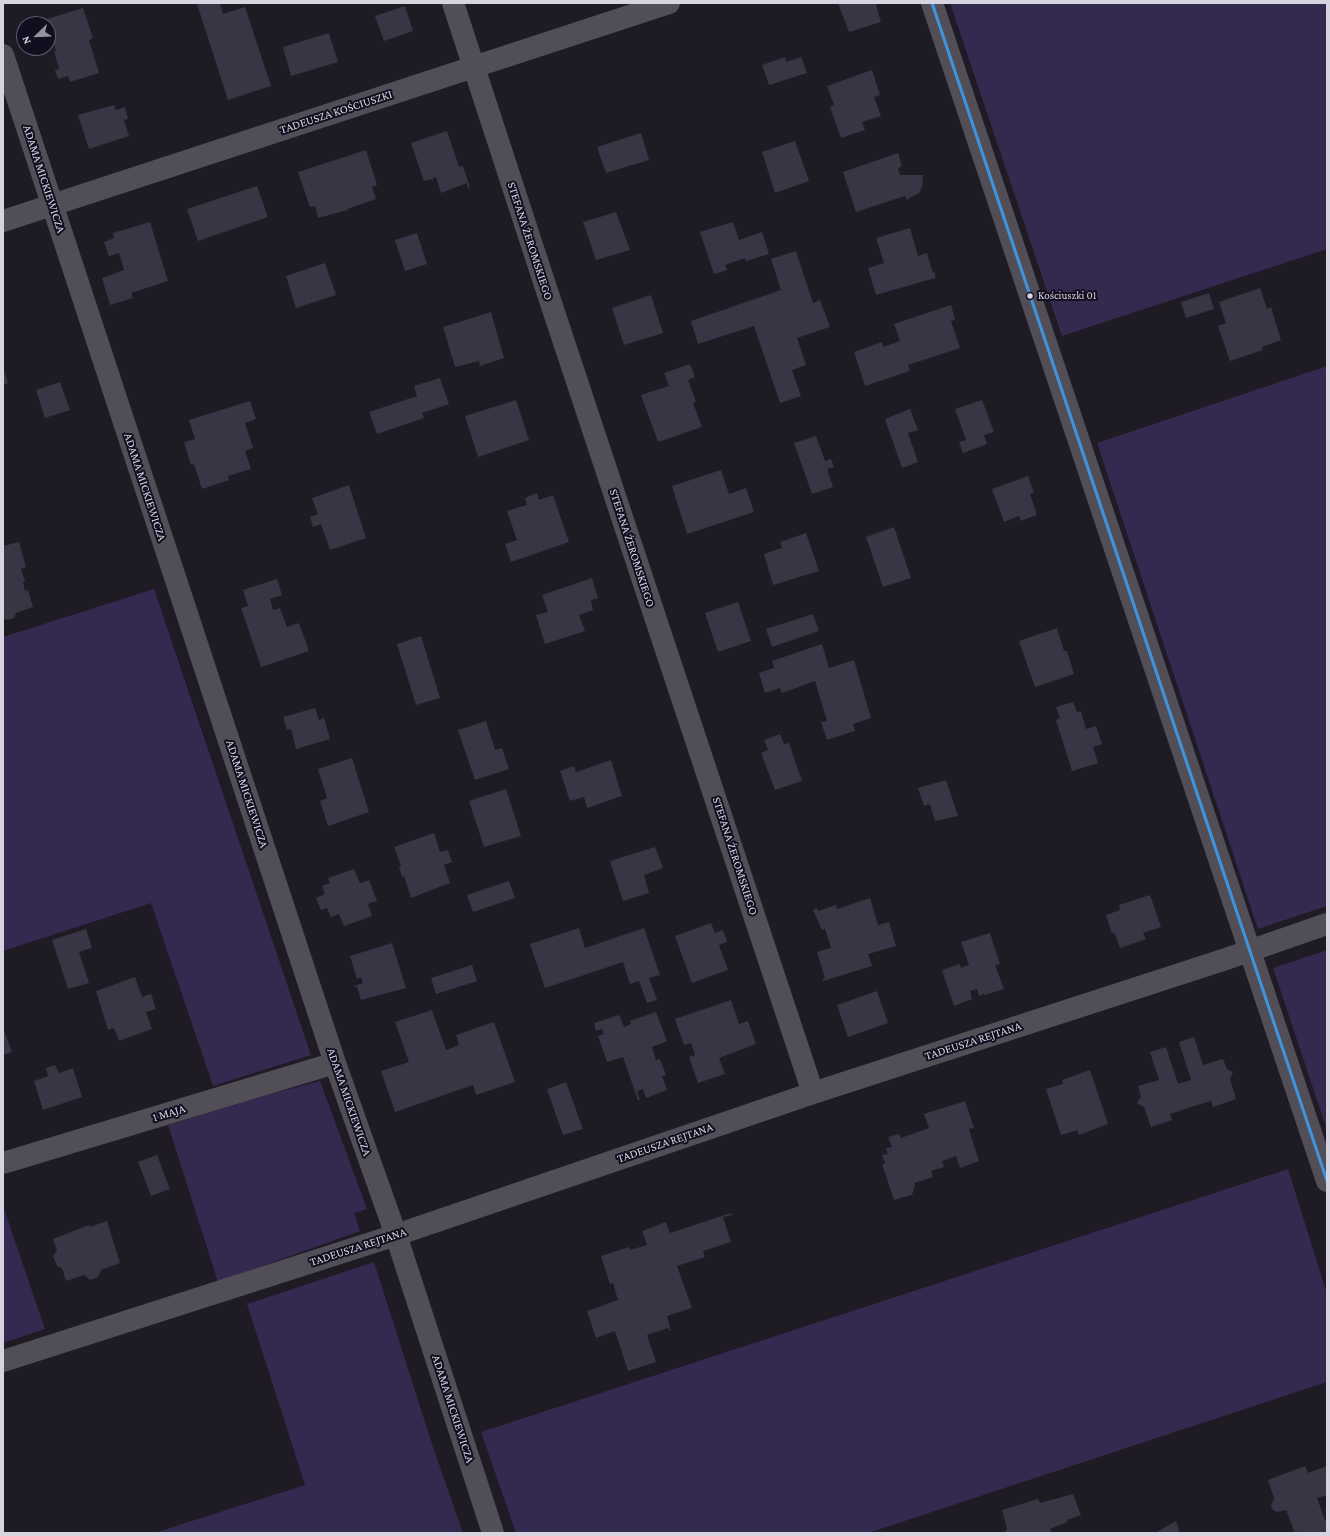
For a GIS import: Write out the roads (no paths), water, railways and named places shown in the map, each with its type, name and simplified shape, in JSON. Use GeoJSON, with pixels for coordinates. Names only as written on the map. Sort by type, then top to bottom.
{"type":"FeatureCollection","features":[{"type":"Feature","properties":{"kind":"street","name":"STEFANA ŻEROMSKIEGO"},"geometry":{"type":"LineString","coordinates":[[453,3],[544,283],[814,1093]]}},
{"type":"Feature","properties":{"kind":"street","name":"TADEUSZA KOŚCIUSZKI"},"geometry":{"type":"LineString","coordinates":[[3,221],[669,3]]}},
{"type":"Feature","properties":{"kind":"street"},"geometry":{"type":"LineString","coordinates":[[932,3],[1327,1181]]}},
{"type":"Feature","properties":{"kind":"street","name":"ADAMA MICKIEWICZA"},"geometry":{"type":"LineString","coordinates":[[3,55],[335,1063],[396,1235],[493,1533]]}},
{"type":"Feature","properties":{"kind":"street","name":"TADEUSZA REJTANA"},"geometry":{"type":"LineString","coordinates":[[3,1361],[396,1235],[814,1093],[1249,951],[1327,924]]}},
{"type":"Feature","properties":{"kind":"street","name":"1 MAJA"},"geometry":{"type":"LineString","coordinates":[[3,1163],[335,1063]]}},
{"type":"Feature","properties":{"kind":"place","name":"Kościuszki 01"},"geometry":{"type":"Point","coordinates":[1030,296]}}]}
